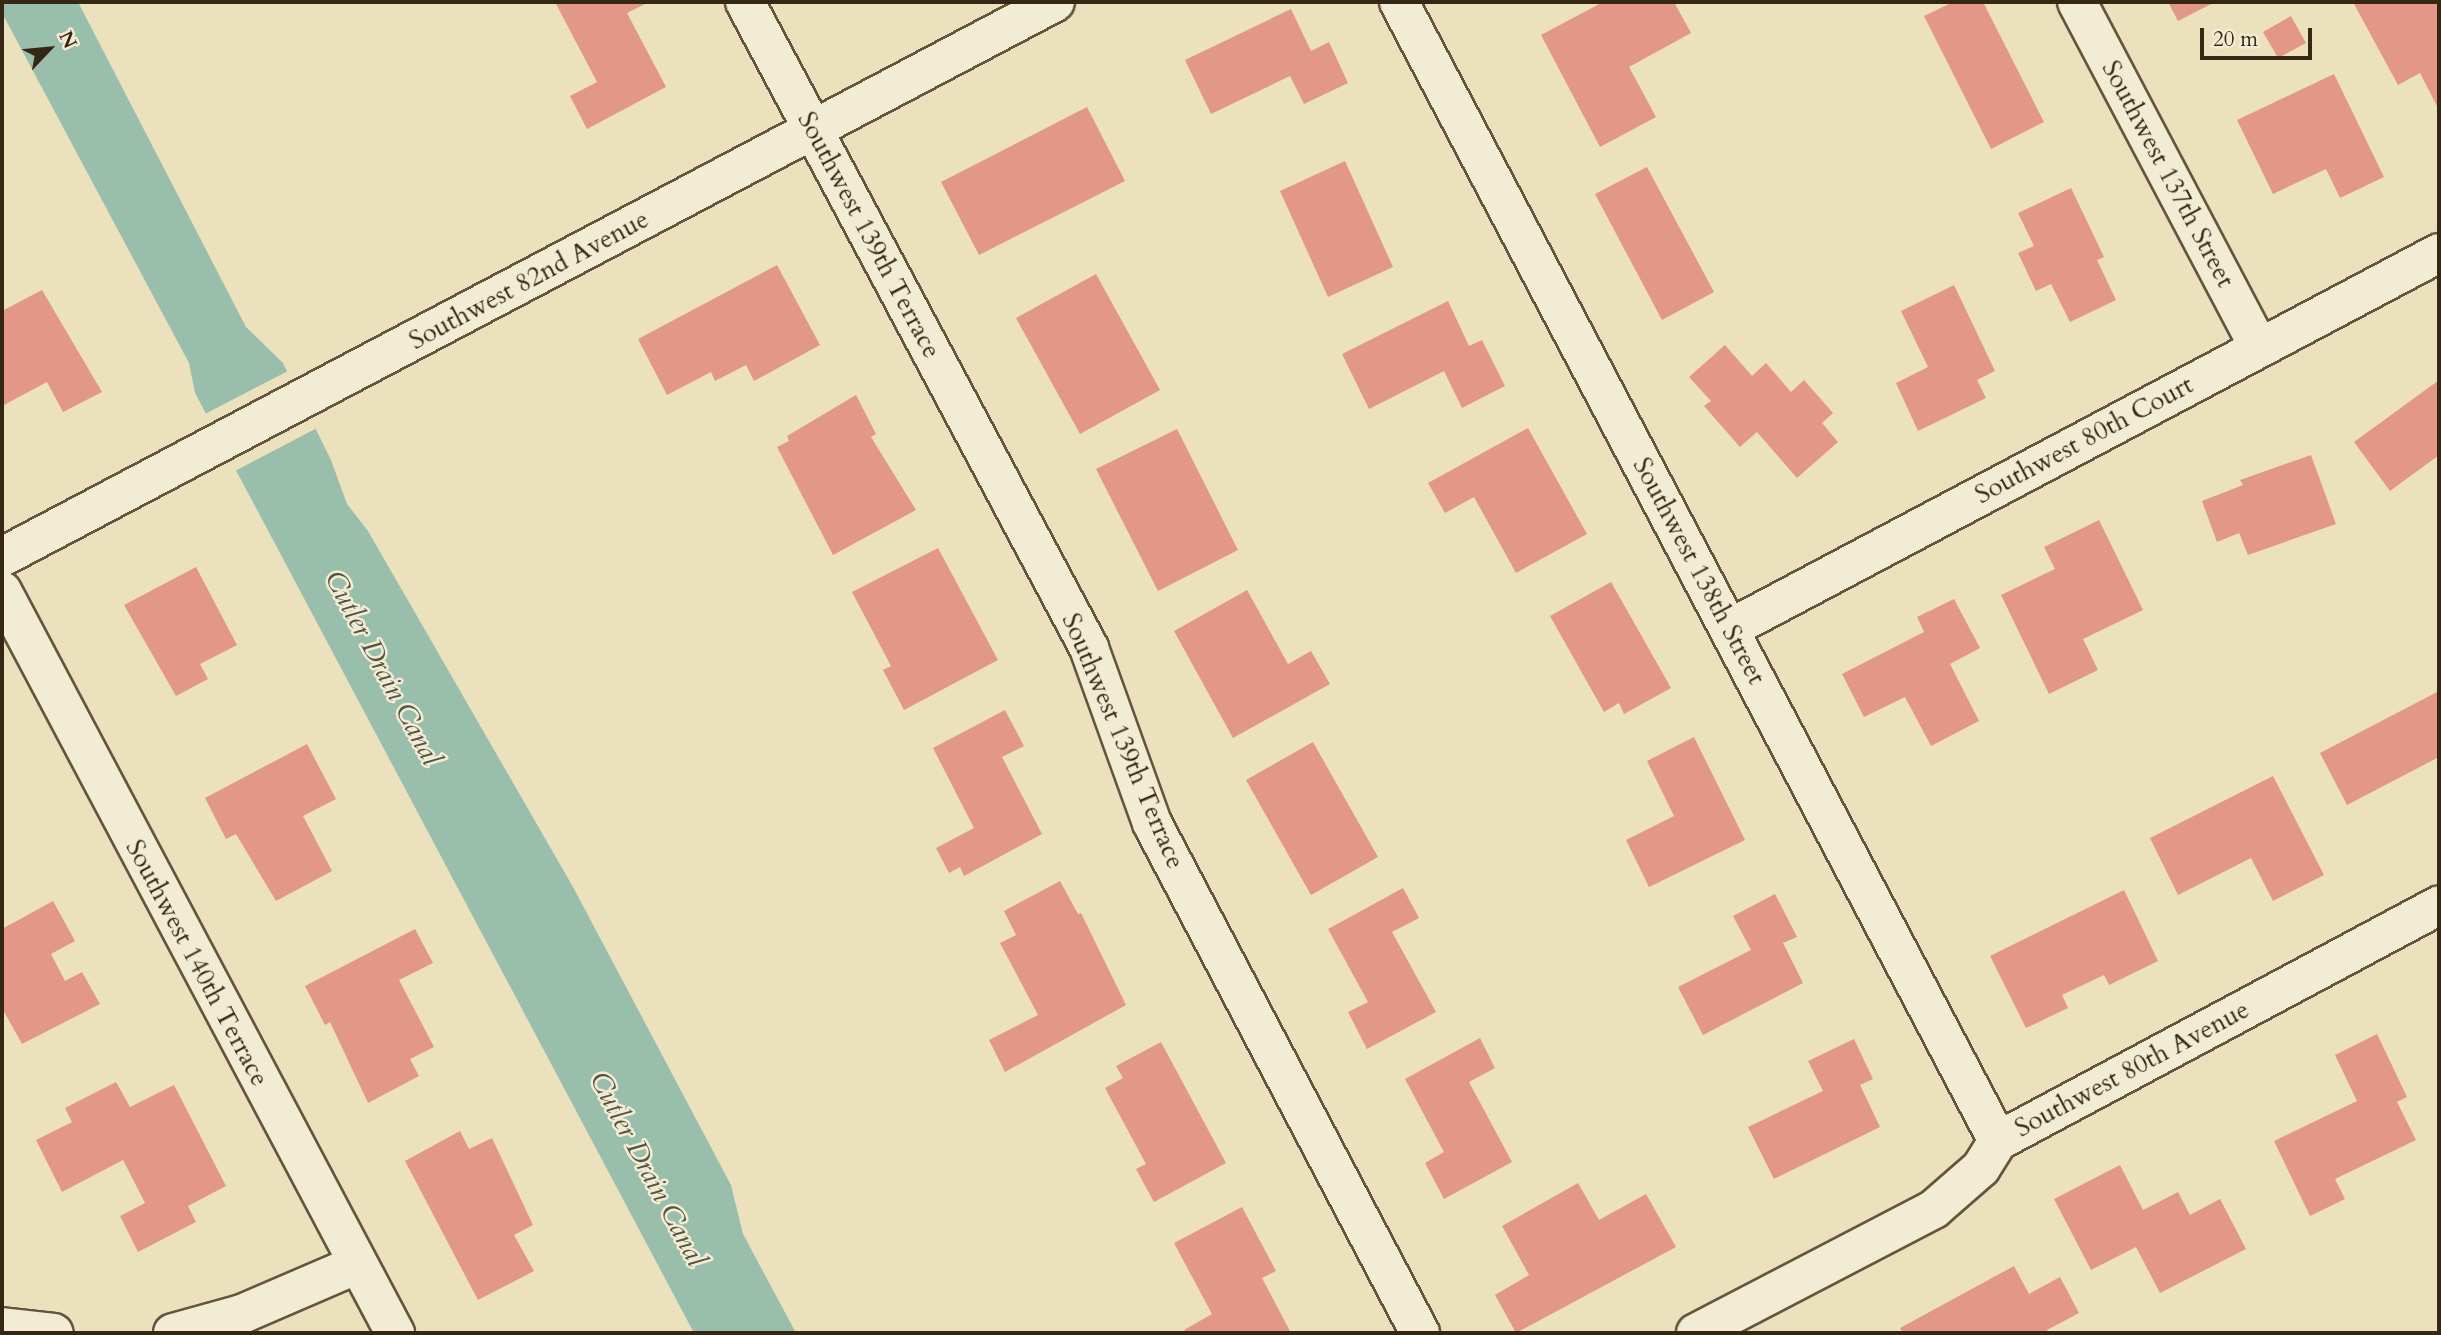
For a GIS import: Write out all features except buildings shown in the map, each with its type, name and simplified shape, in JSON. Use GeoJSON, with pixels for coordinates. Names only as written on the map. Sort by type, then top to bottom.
{"type":"FeatureCollection","features":[{"type":"Feature","properties":{"kind":"street","name":"Southwest 139th Terrace"},"geometry":{"type":"LineString","coordinates":[[745,2],[1089,648],[1152,823],[1420,1333]]}},
{"type":"Feature","properties":{"kind":"street","name":"Southwest 82nd Avenue"},"geometry":{"type":"LineString","coordinates":[[2,557],[1055,2]]}},
{"type":"Feature","properties":{"kind":"street","name":"Southwest 138th Street"},"geometry":{"type":"LineString","coordinates":[[1399,2],[1997,1141]]}},
{"type":"Feature","properties":{"kind":"street","name":"Southwest 137th Street"},"geometry":{"type":"LineString","coordinates":[[2077,2],[2259,347]]}},
{"type":"Feature","properties":{"kind":"street","name":"Southwest 80th Court"},"geometry":{"type":"LineString","coordinates":[[1729,629],[2439,253]]}},
{"type":"Feature","properties":{"kind":"street","name":"Southwest 140th Terrace"},"geometry":{"type":"LineString","coordinates":[[2,591],[394,1333]]}},
{"type":"Feature","properties":{"kind":"street","name":"Southwest 80th Avenue"},"geometry":{"type":"LineString","coordinates":[[1696,1333],[1934,1209],[1981,1168],[1997,1141],[2439,906]]}},
{"type":"Feature","properties":{"kind":"street"},"geometry":{"type":"LineString","coordinates":[[173,1333],[254,1310],[358,1264]]}},
{"type":"Feature","properties":{"kind":"street"},"geometry":{"type":"LineString","coordinates":[[2,1327],[54,1333]]}},
{"type":"Feature","properties":{"kind":"water","name":"Cutler Drain Canal"},"geometry":{"type":"Polygon","coordinates":[[[2,2],[78,2],[246,327],[283,363],[331,460],[347,504],[368,531],[573,887],[731,1185],[743,1234],[796,1333],[694,1333],[195,393],[189,363],[2,13],[2,2]]]}},
{"type":"Feature","properties":{"kind":"pier"},"geometry":{"type":"Polygon","coordinates":[[[290,370],[319,427],[233,472],[203,415],[290,370]]]}}]}
